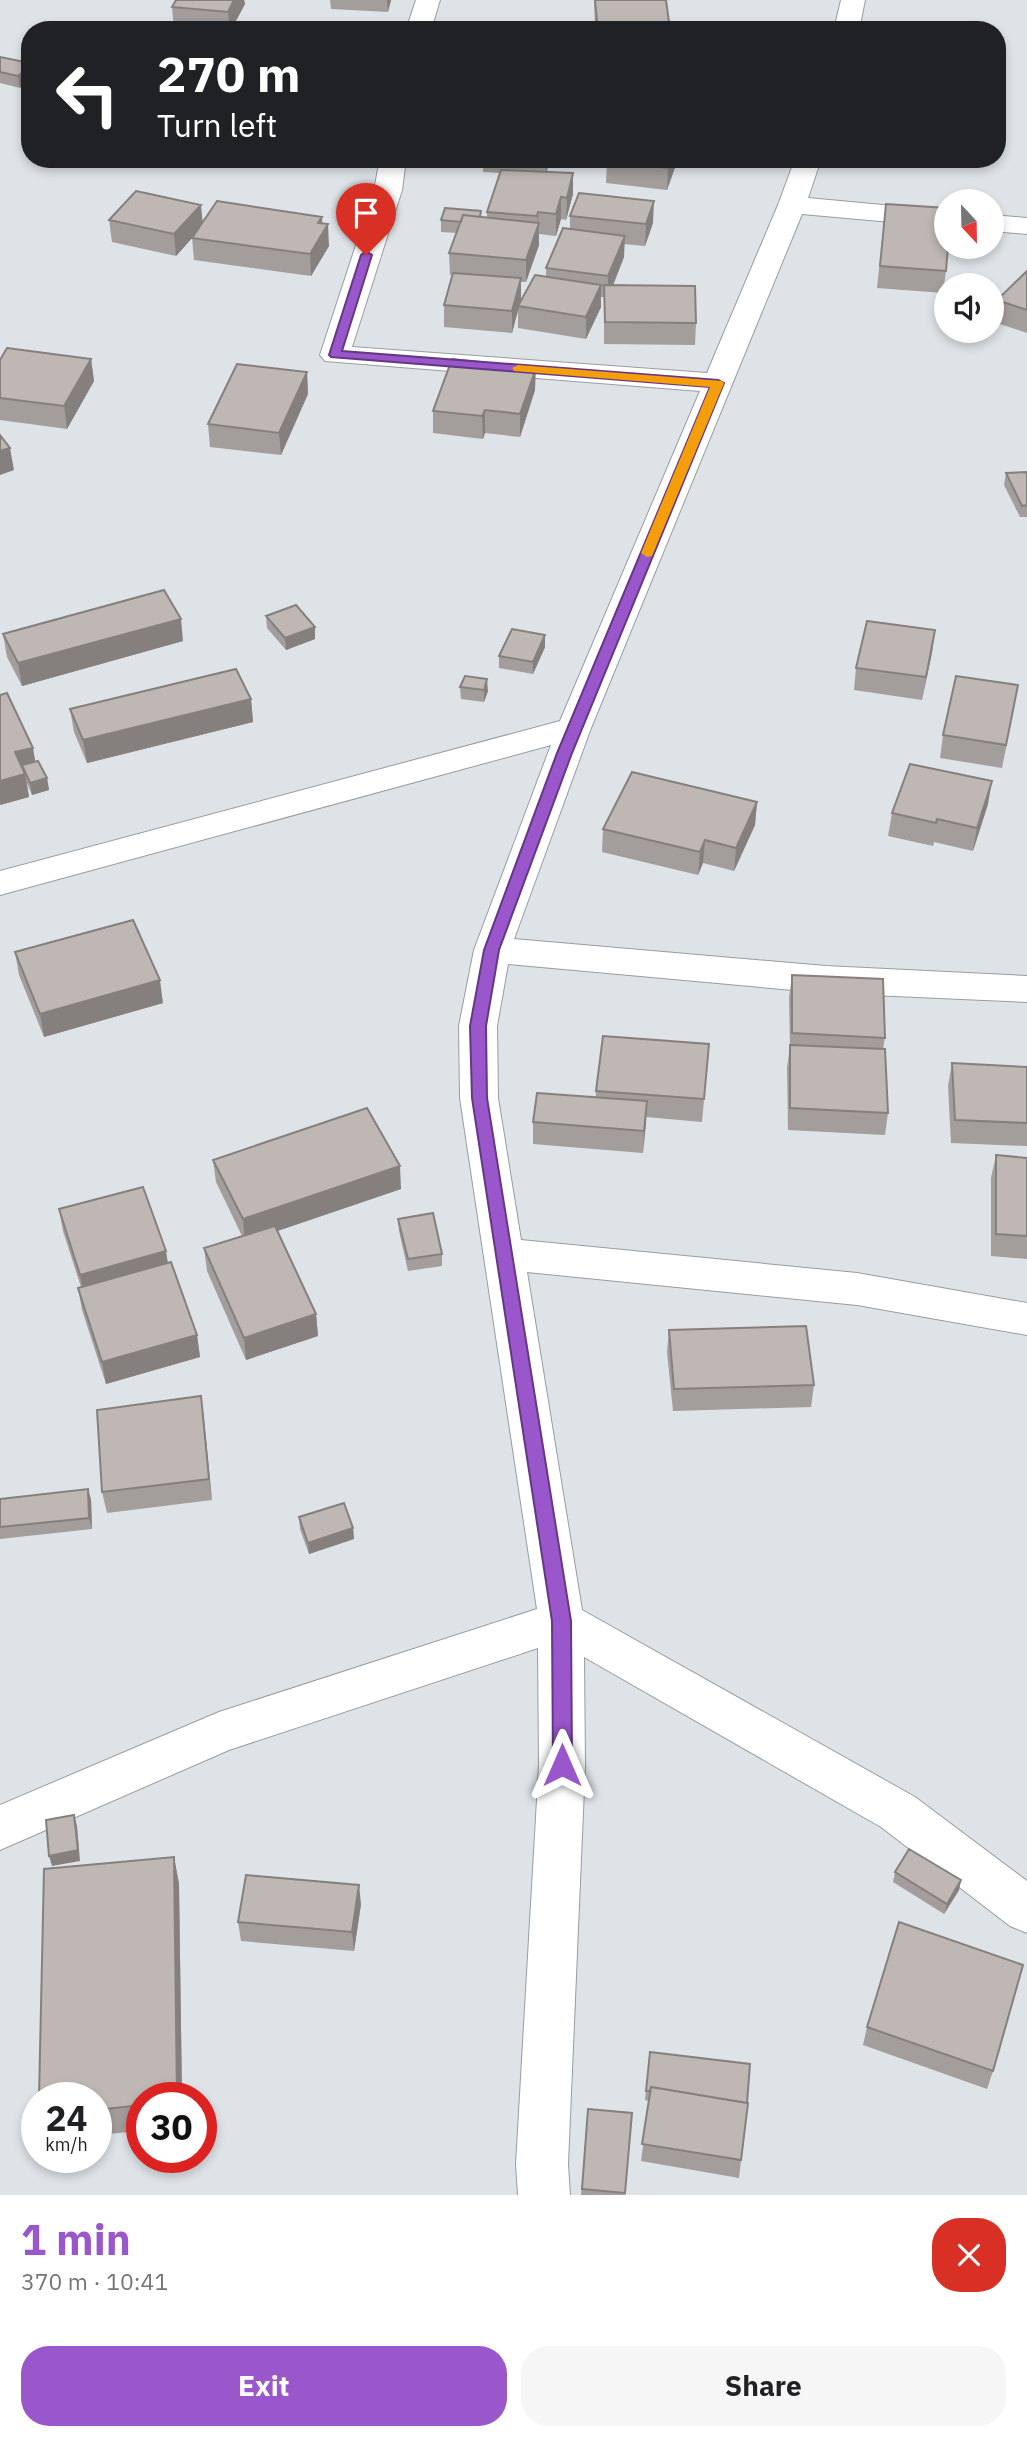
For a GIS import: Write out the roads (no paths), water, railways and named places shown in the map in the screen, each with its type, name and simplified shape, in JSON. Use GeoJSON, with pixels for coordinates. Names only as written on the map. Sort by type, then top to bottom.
{"type":"FeatureCollection","features":[{"type":"Feature","properties":{"kind":"street"},"geometry":{"type":"LineString","coordinates":[[421,21],[428,0]]}},
{"type":"Feature","properties":{"kind":"street"},"geometry":{"type":"LineString","coordinates":[[848,21],[853,0]]}},
{"type":"Feature","properties":{"kind":"street"},"geometry":{"type":"LineString","coordinates":[[392,168],[388,190],[335,355],[718,383]]}},
{"type":"Feature","properties":{"kind":"street"},"geometry":{"type":"LineString","coordinates":[[544,2195],[542,2164],[562,1765],[561,1621],[480,1098],[478,1026],[492,950],[574,728],[792,205],[805,168]]}},
{"type":"Feature","properties":{"kind":"street"},"geometry":{"type":"LineString","coordinates":[[792,205],[934,218]]}},
{"type":"Feature","properties":{"kind":"street"},"geometry":{"type":"LineString","coordinates":[[1004,224],[1027,226]]}},
{"type":"Feature","properties":{"kind":"street"},"geometry":{"type":"LineString","coordinates":[[0,883],[574,728]]}},
{"type":"Feature","properties":{"kind":"street"},"geometry":{"type":"LineString","coordinates":[[492,950],[732,971],[967,988],[1027,989]]}},
{"type":"Feature","properties":{"kind":"street"},"geometry":{"type":"LineString","coordinates":[[504,1254],[857,1289],[1027,1319]]}},
{"type":"Feature","properties":{"kind":"street"},"geometry":{"type":"LineString","coordinates":[[0,1828],[219,1733],[561,1621],[898,1812],[1027,1910]]}}]}
